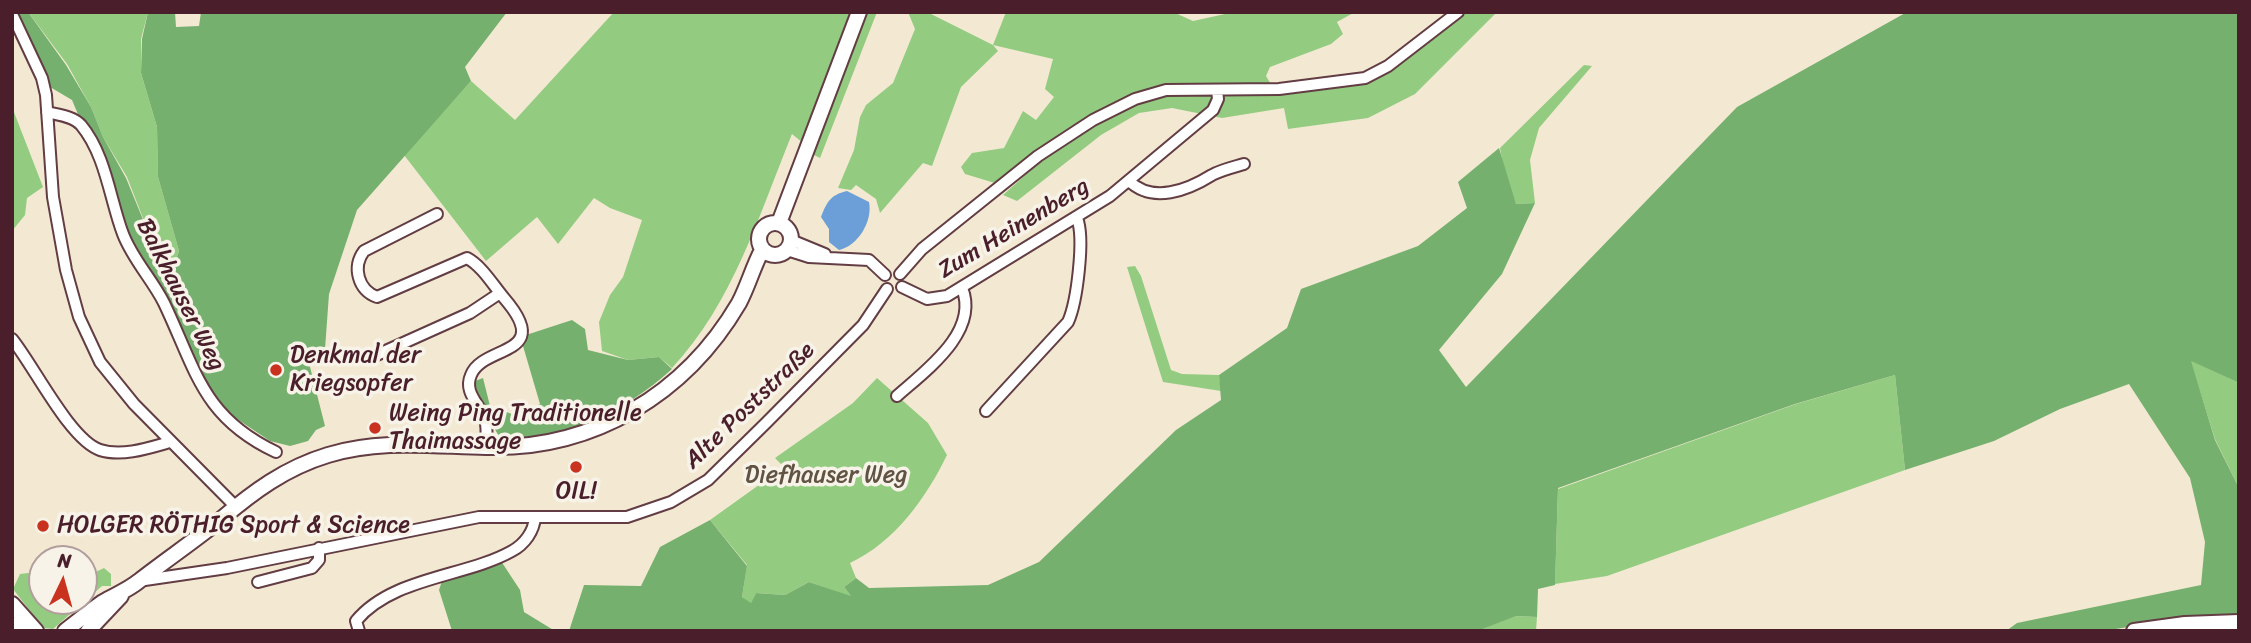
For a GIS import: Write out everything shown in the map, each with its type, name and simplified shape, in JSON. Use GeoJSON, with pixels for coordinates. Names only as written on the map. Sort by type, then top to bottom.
{"type":"FeatureCollection","features":[{"type":"Feature","properties":{"kind":"main road"},"geometry":{"type":"LineString","coordinates":[[779,223],[859,12]]}},
{"type":"Feature","properties":{"kind":"main road"},"geometry":{"type":"LineString","coordinates":[[88,631],[124,592],[276,477],[341,451],[389,444],[527,446],[566,439],[596,430],[642,406],[679,379],[700,358],[725,324],[750,282],[779,249],[788,229],[779,223],[766,225],[758,240],[779,249]]}},
{"type":"Feature","properties":{"kind":"main road"},"geometry":{"type":"LineString","coordinates":[[65,631],[99,605],[124,592]]}},
{"type":"Feature","properties":{"kind":"main road"},"geometry":{"type":"LineString","coordinates":[[12,604],[36,631]]}},
{"type":"Feature","properties":{"kind":"main road"},"geometry":{"type":"LineString","coordinates":[[2134,631],[2185,624],[2239,622]]}},
{"type":"Feature","properties":{"kind":"main road"},"geometry":{"type":"LineString","coordinates":[[12,624],[18,631]]}},
{"type":"Feature","properties":{"kind":"street"},"geometry":{"type":"LineString","coordinates":[[900,274],[922,249],[1038,156],[1093,120],[1135,99],[1166,90],[1279,89],[1323,86],[1365,78],[1388,66],[1458,12]]}},
{"type":"Feature","properties":{"kind":"street"},"geometry":{"type":"LineString","coordinates":[[12,14],[41,78],[47,112],[53,197],[66,270],[79,317],[100,362],[170,442],[235,506]]}},
{"type":"Feature","properties":{"kind":"street","name":"Zum Heinenberg"},"geometry":{"type":"LineString","coordinates":[[902,287],[927,299],[947,296],[1077,218],[1129,181],[1213,110],[1218,99],[1217,90]]}},
{"type":"Feature","properties":{"kind":"street","name":"Balkhauser Weg"},"geometry":{"type":"LineString","coordinates":[[47,112],[76,121],[87,135],[109,186],[129,247],[164,303],[181,346],[215,408],[245,434],[276,452]]}},
{"type":"Feature","properties":{"kind":"street"},"geometry":{"type":"LineString","coordinates":[[1129,181],[1145,192],[1170,193],[1204,183],[1212,175],[1244,164]]}},
{"type":"Feature","properties":{"kind":"street"},"geometry":{"type":"LineString","coordinates":[[437,214],[365,251],[358,266],[363,289],[377,297],[464,258],[474,263],[518,314],[521,327],[513,346],[478,365],[471,374],[470,393],[485,418],[485,447]]}},
{"type":"Feature","properties":{"kind":"street"},"geometry":{"type":"LineString","coordinates":[[986,411],[1068,322],[1073,311],[1079,250],[1077,218]]}},
{"type":"Feature","properties":{"kind":"street"},"geometry":{"type":"LineString","coordinates":[[779,249],[809,257],[869,260],[885,275]]}},
{"type":"Feature","properties":{"kind":"street"},"geometry":{"type":"LineString","coordinates":[[885,275],[894,271],[900,274]]}},
{"type":"Feature","properties":{"kind":"street"},"geometry":{"type":"LineString","coordinates":[[885,275],[883,284],[893,292],[902,287],[900,274]]}},
{"type":"Feature","properties":{"kind":"street"},"geometry":{"type":"LineString","coordinates":[[897,396],[943,353],[958,334],[965,308],[962,288]]}},
{"type":"Feature","properties":{"kind":"street","name":"Alte Poststraße"},"geometry":{"type":"LineString","coordinates":[[138,581],[226,568],[479,517],[627,517],[671,502],[699,486],[863,325],[887,289]]}},
{"type":"Feature","properties":{"kind":"street"},"geometry":{"type":"LineString","coordinates":[[370,358],[470,313],[499,293]]}},
{"type":"Feature","properties":{"kind":"street"},"geometry":{"type":"LineString","coordinates":[[12,339],[71,428],[84,441],[99,450],[115,453],[170,442]]}},
{"type":"Feature","properties":{"kind":"street"},"geometry":{"type":"LineString","coordinates":[[359,631],[356,621],[362,614],[389,597],[515,550],[535,526],[535,517]]}},
{"type":"Feature","properties":{"kind":"street"},"geometry":{"type":"LineString","coordinates":[[258,582],[312,568],[319,560],[319,548]]}},
{"type":"Feature","properties":{"kind":"green space"},"geometry":{"type":"Polygon","coordinates":[[[14,12],[28,12],[66,65],[91,107],[103,137],[126,178],[162,266],[173,269],[179,251],[158,177],[157,127],[141,73],[142,39],[148,12],[175,12],[176,27],[199,26],[201,12],[507,12],[465,67],[471,81],[357,210],[329,294],[325,349],[308,359],[325,426],[316,430],[308,441],[290,446],[270,441],[219,407],[139,259],[72,100],[45,84],[14,12]]]}},
{"type":"Feature","properties":{"kind":"green space"},"geometry":{"type":"Polygon","coordinates":[[[28,12],[148,12],[141,39],[141,73],[157,127],[158,177],[179,251],[173,269],[162,267],[127,177],[103,137],[91,107],[67,64],[28,12]]]}},
{"type":"Feature","properties":{"kind":"green space"},"geometry":{"type":"Polygon","coordinates":[[[614,12],[853,12],[803,143],[792,134],[756,226],[728,287],[693,343],[672,368],[659,357],[628,360],[602,351],[599,322],[610,295],[623,277],[642,220],[610,208],[594,198],[558,244],[537,217],[486,261],[404,155],[471,81],[515,120],[614,12]]]}},
{"type":"Feature","properties":{"kind":"green space"},"geometry":{"type":"Polygon","coordinates":[[[864,12],[877,12],[820,158],[810,153],[864,12]]]}},
{"type":"Feature","properties":{"kind":"green space"},"geometry":{"type":"Polygon","coordinates":[[[908,12],[927,12],[993,45],[998,51],[961,87],[932,166],[923,163],[880,213],[876,199],[856,185],[851,190],[838,188],[854,150],[860,117],[866,105],[893,83],[915,29],[908,12]]]}},
{"type":"Feature","properties":{"kind":"green space"},"geometry":{"type":"Polygon","coordinates":[[[1006,12],[1173,12],[1193,21],[1234,12],[1355,12],[1337,22],[1343,34],[1331,44],[1270,67],[1266,76],[1272,86],[1283,92],[1365,81],[1462,12],[1497,12],[1415,94],[1368,118],[1288,129],[1284,108],[1222,118],[1172,108],[1139,113],[1101,135],[1017,201],[1003,195],[1041,161],[1133,95],[1063,135],[998,184],[965,174],[961,167],[972,153],[1004,148],[1023,111],[1036,120],[1054,97],[1045,89],[1053,59],[993,45],[1006,12]]]}},
{"type":"Feature","properties":{"kind":"green space"},"geometry":{"type":"Polygon","coordinates":[[[1907,12],[2239,12],[2239,383],[2191,361],[2215,440],[2239,488],[2239,616],[2192,617],[2103,631],[2006,631],[2017,623],[2201,585],[2205,542],[2190,478],[2129,384],[2060,409],[1994,441],[1905,470],[1895,375],[1795,404],[1558,488],[1555,585],[1538,589],[1537,617],[1516,616],[1478,631],[569,631],[584,585],[641,586],[660,547],[710,520],[747,566],[742,597],[751,603],[756,593],[785,595],[809,582],[851,596],[844,587],[856,578],[869,588],[988,585],[1039,562],[1176,430],[1221,400],[1219,375],[1287,328],[1301,289],[1418,246],[1467,208],[1458,182],[1499,148],[1516,204],[1535,203],[1502,274],[1439,350],[1466,387],[1737,107],[1907,12]]]}},
{"type":"Feature","properties":{"kind":"green space"},"geometry":{"type":"Polygon","coordinates":[[[1584,65],[1592,66],[1539,128],[1530,160],[1535,203],[1516,204],[1505,176],[1500,148],[1584,65]]]}},
{"type":"Feature","properties":{"kind":"green space"},"geometry":{"type":"Polygon","coordinates":[[[12,107],[43,187],[27,198],[25,215],[12,231],[12,107]]]}},
{"type":"Feature","properties":{"kind":"green space"},"geometry":{"type":"Polygon","coordinates":[[[1135,266],[1141,276],[1171,370],[1182,374],[1219,375],[1221,391],[1163,382],[1127,267],[1135,266]]]}},
{"type":"Feature","properties":{"kind":"green space"},"geometry":{"type":"Polygon","coordinates":[[[572,320],[585,329],[588,350],[628,360],[659,357],[672,369],[634,399],[593,420],[549,434],[500,438],[478,400],[475,381],[483,378],[490,406],[512,414],[540,404],[523,346],[526,335],[572,320]]]}},
{"type":"Feature","properties":{"kind":"green space"},"geometry":{"type":"Polygon","coordinates":[[[2190,360],[2239,383],[2239,488],[2215,439],[2190,360]]]}},
{"type":"Feature","properties":{"kind":"green space"},"geometry":{"type":"Polygon","coordinates":[[[1895,375],[1905,470],[1607,576],[1555,584],[1558,489],[1796,404],[1895,375]]]}},
{"type":"Feature","properties":{"kind":"green space","name":"Diefhauser Weg"},"geometry":{"type":"Polygon","coordinates":[[[877,378],[928,423],[947,455],[939,471],[919,503],[895,531],[850,563],[856,578],[844,587],[852,597],[809,582],[785,595],[756,593],[751,604],[742,597],[747,565],[710,520],[784,467],[775,458],[853,403],[877,378]]]}},
{"type":"Feature","properties":{"kind":"green space"},"geometry":{"type":"Polygon","coordinates":[[[501,561],[520,590],[524,612],[555,631],[452,631],[439,590],[443,578],[501,561]]]}},
{"type":"Feature","properties":{"kind":"green space"},"geometry":{"type":"Polygon","coordinates":[[[104,568],[111,574],[111,586],[102,586],[98,590],[98,571],[104,568]]]}},
{"type":"Feature","properties":{"kind":"green space"},"geometry":{"type":"Polygon","coordinates":[[[28,573],[28,608],[13,589],[20,574],[28,573]]]}},
{"type":"Feature","properties":{"kind":"green space"},"geometry":{"type":"Polygon","coordinates":[[[33,615],[69,615],[53,629],[43,628],[33,615]]]}},
{"type":"Feature","properties":{"kind":"green space"},"geometry":{"type":"Polygon","coordinates":[[[1515,616],[1537,617],[1536,631],[1478,631],[1515,616]]]}},
{"type":"Feature","properties":{"kind":"water"},"geometry":{"type":"Polygon","coordinates":[[[847,191],[869,202],[869,217],[858,238],[839,250],[829,242],[829,229],[821,217],[830,200],[847,191]]]}},
{"type":"Feature","properties":{"kind":"place","name":"Denkmal der Kriegsopfer"},"geometry":{"type":"Point","coordinates":[276,370]}},
{"type":"Feature","properties":{"kind":"place","name":"Weing Ping Traditionelle Thaimassage"},"geometry":{"type":"Point","coordinates":[375,428]}},
{"type":"Feature","properties":{"kind":"place","name":"OIL!"},"geometry":{"type":"Point","coordinates":[576,467]}},
{"type":"Feature","properties":{"kind":"place","name":"HOLGER RÖTHIG Sport & Science"},"geometry":{"type":"Point","coordinates":[43,526]}}]}
